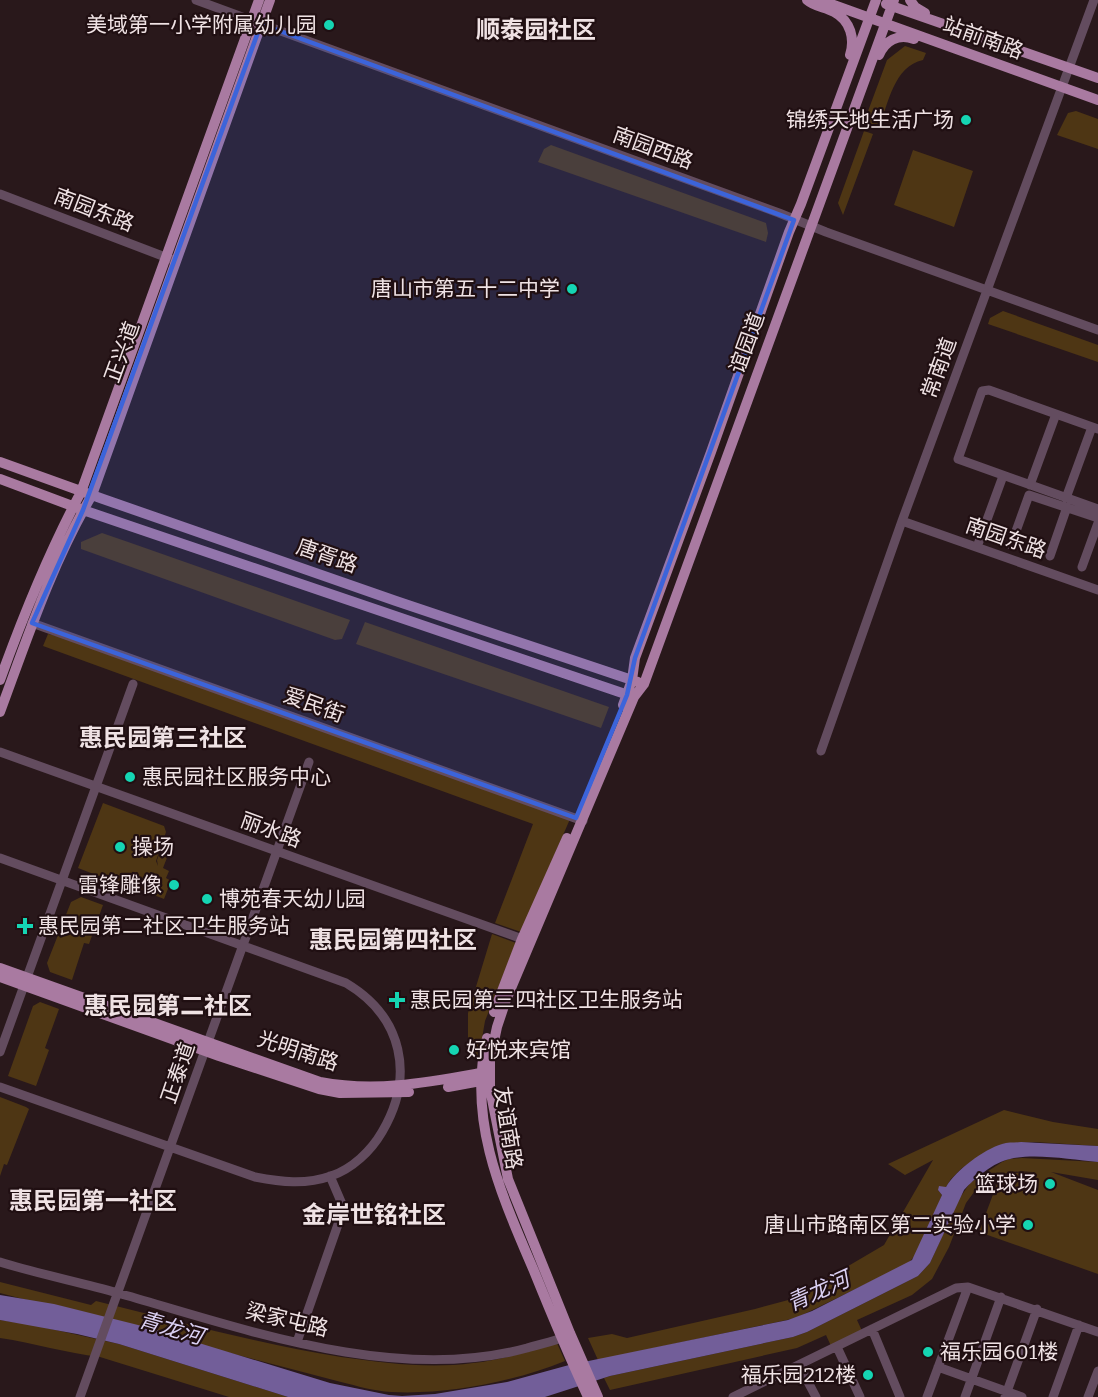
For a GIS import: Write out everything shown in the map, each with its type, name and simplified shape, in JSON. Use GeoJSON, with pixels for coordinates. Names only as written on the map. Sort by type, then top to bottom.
{"type":"FeatureCollection","features":[{"type":"Feature","properties":{"kind":"main road","name":"正兴道"},"geometry":{"type":"LineString","coordinates":[[257,22],[259,0]]}},
{"type":"Feature","properties":{"kind":"main road","name":"正兴道"},"geometry":{"type":"LineString","coordinates":[[0,680],[63,525],[78,508],[86,494],[257,22],[270,0]]}},
{"type":"Feature","properties":{"kind":"main road"},"geometry":{"type":"LineString","coordinates":[[807,0],[836,13],[852,32],[853,44],[846,71],[846,84]]}},
{"type":"Feature","properties":{"kind":"main road","name":"站前南路"},"geometry":{"type":"LineString","coordinates":[[820,0],[1098,100]]}},
{"type":"Feature","properties":{"kind":"main road","name":"谊园道"},"geometry":{"type":"LineString","coordinates":[[631,696],[635,658],[876,0]]}},
{"type":"Feature","properties":{"kind":"main road","name":"站前南路"},"geometry":{"type":"LineString","coordinates":[[876,0],[893,3],[952,27],[1098,78]]}},
{"type":"Feature","properties":{"kind":"main road"},"geometry":{"type":"LineString","coordinates":[[910,0],[920,10],[940,18],[952,27]]}},
{"type":"Feature","properties":{"kind":"main road","name":"谊园道"},"geometry":{"type":"LineString","coordinates":[[631,696],[644,684],[893,3]]}},
{"type":"Feature","properties":{"kind":"main road"},"geometry":{"type":"LineString","coordinates":[[861,90],[883,46],[891,40],[909,37],[930,45],[945,45]]}},
{"type":"Feature","properties":{"kind":"main road","name":"唐胥路"},"geometry":{"type":"LineString","coordinates":[[0,462],[86,494],[644,684]]}},
{"type":"Feature","properties":{"kind":"main road","name":"唐胥路"},"geometry":{"type":"LineString","coordinates":[[0,479],[78,508],[631,696]]}},
{"type":"Feature","properties":{"kind":"main road","name":"正兴道"},"geometry":{"type":"LineString","coordinates":[[0,712],[32,623],[73,529],[78,508]]}},
{"type":"Feature","properties":{"kind":"main road","name":"友谊南路"},"geometry":{"type":"LineString","coordinates":[[588,1397],[566,1336],[498,1187],[482,1110],[485,1076],[491,1050],[526,941],[631,696]]}},
{"type":"Feature","properties":{"kind":"main road","name":"光明南路"},"geometry":{"type":"LineString","coordinates":[[0,968],[26,981],[206,1046],[320,1082],[340,1086],[400,1090],[419,1085],[485,1076]]}},
{"type":"Feature","properties":{"kind":"main road","name":"光明南路"},"geometry":{"type":"LineString","coordinates":[[0,976],[26,981]]}},
{"type":"Feature","properties":{"kind":"main road","name":"友谊南路"},"geometry":{"type":"LineString","coordinates":[[574,1355],[598,1397]]}},
{"type":"Feature","properties":{"kind":"street","name":"南园西路"},"geometry":{"type":"LineString","coordinates":[[196,0],[1098,330]]}},
{"type":"Feature","properties":{"kind":"street","name":"常南道"},"geometry":{"type":"LineString","coordinates":[[821,751],[902,521],[1094,0]]}},
{"type":"Feature","properties":{"kind":"street","name":"南园东路"},"geometry":{"type":"LineString","coordinates":[[0,194],[170,259]]}},
{"type":"Feature","properties":{"kind":"street"},"geometry":{"type":"LineString","coordinates":[[1050,555],[1067,503],[1095,428],[988,390],[982,391],[958,459],[1030,485],[1067,503],[1098,520],[1082,567]]}},
{"type":"Feature","properties":{"kind":"street"},"geometry":{"type":"LineString","coordinates":[[1030,485],[1056,414]]}},
{"type":"Feature","properties":{"kind":"street"},"geometry":{"type":"LineString","coordinates":[[977,547],[1004,476]]}},
{"type":"Feature","properties":{"kind":"street"},"geometry":{"type":"LineString","coordinates":[[1011,545],[1029,495],[1098,510]]}},
{"type":"Feature","properties":{"kind":"street","name":"南园东路"},"geometry":{"type":"LineString","coordinates":[[902,521],[1098,590]]}},
{"type":"Feature","properties":{"kind":"street","name":"爱民街"},"geometry":{"type":"LineString","coordinates":[[32,623],[88,638],[579,820]]}},
{"type":"Feature","properties":{"kind":"street"},"geometry":{"type":"LineString","coordinates":[[0,1052],[133,684]]}},
{"type":"Feature","properties":{"kind":"street","name":"丽水路"},"geometry":{"type":"LineString","coordinates":[[0,752],[526,941]]}},
{"type":"Feature","properties":{"kind":"street","name":"正泰道"},"geometry":{"type":"LineString","coordinates":[[80,1397],[309,762]]}},
{"type":"Feature","properties":{"kind":"street"},"geometry":{"type":"LineString","coordinates":[[0,858],[327,974],[362,993],[381,1014],[395,1039],[401,1070],[400,1090],[388,1122],[378,1140],[352,1165],[330,1176],[313,1181],[282,1182],[255,1177],[0,1087]]}},
{"type":"Feature","properties":{"kind":"street"},"geometry":{"type":"LineString","coordinates":[[297,1342],[342,1213],[342,1204],[330,1176]]}},
{"type":"Feature","properties":{"kind":"street","name":"梁家屯路"},"geometry":{"type":"LineString","coordinates":[[0,1262],[297,1342],[387,1357],[439,1360],[475,1357],[515,1351],[566,1336]]}},
{"type":"Feature","properties":{"kind":"street"},"geometry":{"type":"LineString","coordinates":[[927,1397],[968,1287]]}},
{"type":"Feature","properties":{"kind":"street"},"geometry":{"type":"LineString","coordinates":[[733,1397],[956,1288],[968,1287],[1001,1297],[1098,1332]]}},
{"type":"Feature","properties":{"kind":"street"},"geometry":{"type":"LineString","coordinates":[[965,1397],[1001,1297]]}},
{"type":"Feature","properties":{"kind":"street"},"geometry":{"type":"LineString","coordinates":[[1006,1394],[1036,1310]]}},
{"type":"Feature","properties":{"kind":"street"},"geometry":{"type":"LineString","coordinates":[[1053,1397],[1079,1325]]}},
{"type":"Feature","properties":{"kind":"street"},"geometry":{"type":"LineString","coordinates":[[872,1329],[900,1397]]}},
{"type":"Feature","properties":{"kind":"street"},"geometry":{"type":"LineString","coordinates":[[837,1347],[860,1397]]}},
{"type":"Feature","properties":{"kind":"street"},"geometry":{"type":"LineString","coordinates":[[800,1365],[816,1397]]}},
{"type":"Feature","properties":{"kind":"street"},"geometry":{"type":"LineString","coordinates":[[938,1367],[1006,1394],[1022,1397]]}},
{"type":"Feature","properties":{"kind":"street"},"geometry":{"type":"LineString","coordinates":[[1088,1397],[1098,1371]]}},
{"type":"Feature","properties":{"kind":"highlighted area"},"geometry":{"type":"Polygon","coordinates":[[[261,24],[794,220],[635,658],[627,695],[576,818],[32,623],[83,510],[261,24]]]}},
{"type":"Feature","properties":{"kind":"shaded area"},"geometry":{"type":"Polygon","coordinates":[[[905,46],[926,53],[923,60],[905,70],[899,78],[889,98],[879,128],[864,122],[887,60],[905,46]]]}},
{"type":"Feature","properties":{"kind":"shaded area"},"geometry":{"type":"Polygon","coordinates":[[[1076,111],[1098,119],[1098,149],[1057,135],[1068,113],[1076,111]]]}},
{"type":"Feature","properties":{"kind":"shaded area"},"geometry":{"type":"Polygon","coordinates":[[[864,131],[873,134],[843,215],[838,203],[864,131]]]}},
{"type":"Feature","properties":{"kind":"shaded area"},"geometry":{"type":"Polygon","coordinates":[[[551,145],[766,223],[768,233],[766,242],[538,162],[544,149],[551,145]]]}},
{"type":"Feature","properties":{"kind":"shaded area"},"geometry":{"type":"Polygon","coordinates":[[[913,150],[973,171],[954,227],[894,205],[913,150]]]}},
{"type":"Feature","properties":{"kind":"shaded area"},"geometry":{"type":"Polygon","coordinates":[[[1003,311],[1098,345],[1098,362],[988,324],[990,318],[1003,311]]]}},
{"type":"Feature","properties":{"kind":"shaded area"},"geometry":{"type":"Polygon","coordinates":[[[102,533],[350,620],[342,639],[335,640],[81,549],[81,542],[102,533]]]}},
{"type":"Feature","properties":{"kind":"shaded area"},"geometry":{"type":"Polygon","coordinates":[[[365,622],[609,707],[601,728],[356,644],[365,622]]]}},
{"type":"Feature","properties":{"kind":"shaded area"},"geometry":{"type":"Polygon","coordinates":[[[48,634],[62,637],[570,819],[521,932],[495,923],[533,824],[43,646],[48,634]]]}},
{"type":"Feature","properties":{"kind":"shaded area","name":"操场"},"geometry":{"type":"Polygon","coordinates":[[[103,803],[164,826],[166,832],[156,861],[158,866],[157,860],[165,839],[173,842],[163,868],[169,871],[166,878],[171,881],[164,899],[78,868],[103,803]]]}},
{"type":"Feature","properties":{"kind":"shaded area"},"geometry":{"type":"Polygon","coordinates":[[[81,897],[103,905],[89,944],[84,943],[72,980],[50,972],[47,963],[71,902],[81,897]]]}},
{"type":"Feature","properties":{"kind":"shaded area"},"geometry":{"type":"Polygon","coordinates":[[[492,934],[516,943],[485,1021],[479,1056],[468,1056],[468,1013],[492,934]]]}},
{"type":"Feature","properties":{"kind":"shaded area"},"geometry":{"type":"Polygon","coordinates":[[[40,1002],[59,1009],[45,1048],[49,1050],[36,1086],[8,1076],[33,1006],[40,1002]]]}},
{"type":"Feature","properties":{"kind":"shaded area"},"geometry":{"type":"Polygon","coordinates":[[[0,1097],[29,1109],[7,1165],[4,1164],[0,1176],[0,1097]]]}},
{"type":"Feature","properties":{"kind":"shaded area"},"geometry":{"type":"Polygon","coordinates":[[[1004,1110],[1053,1122],[1098,1129],[1098,1146],[1035,1142],[1002,1144],[962,1168],[946,1187],[938,1190],[942,1195],[928,1232],[918,1251],[907,1264],[796,1318],[598,1360],[588,1338],[612,1334],[627,1338],[792,1299],[884,1245],[933,1160],[905,1175],[888,1164],[1004,1110]]]}},
{"type":"Feature","properties":{"kind":"shaded area"},"geometry":{"type":"Polygon","coordinates":[[[1004,1143],[1098,1146],[1098,1162],[1020,1157],[991,1167],[964,1190],[930,1263],[918,1276],[807,1332],[793,1337],[610,1376],[545,1397],[288,1397],[119,1344],[0,1320],[0,1295],[54,1304],[150,1328],[330,1383],[389,1395],[435,1394],[507,1382],[569,1365],[788,1320],[812,1311],[912,1260],[942,1195],[938,1190],[939,1186],[946,1187],[963,1168],[987,1151],[1004,1143]]]}},
{"type":"Feature","properties":{"kind":"shaded area"},"geometry":{"type":"Polygon","coordinates":[[[1022,1158],[1098,1162],[1098,1180],[1051,1172],[1098,1190],[1098,1274],[979,1232],[998,1181],[1008,1174],[1032,1171],[1009,1172],[984,1182],[966,1203],[949,1247],[932,1279],[912,1295],[857,1320],[862,1331],[831,1346],[826,1335],[797,1348],[610,1390],[604,1378],[610,1376],[793,1337],[807,1332],[918,1276],[930,1263],[959,1199],[970,1183],[1002,1162],[1022,1158]]]}},
{"type":"Feature","properties":{"kind":"shaded area"},"geometry":{"type":"Polygon","coordinates":[[[0,1282],[91,1305],[96,1301],[248,1339],[341,1357],[407,1364],[456,1365],[494,1360],[557,1343],[565,1361],[524,1375],[480,1386],[434,1391],[378,1391],[0,1293],[0,1282]]]}},
{"type":"Feature","properties":{"kind":"shaded area"},"geometry":{"type":"Polygon","coordinates":[[[0,1320],[119,1344],[288,1397],[229,1397],[100,1357],[0,1338],[0,1320]]]}},
{"type":"Feature","properties":{"kind":"place","name":"美域第一小学附属幼儿园"},"geometry":{"type":"Point","coordinates":[329,25]}},
{"type":"Feature","properties":{"kind":"place","name":"锦绣天地生活广场"},"geometry":{"type":"Point","coordinates":[966,120]}},
{"type":"Feature","properties":{"kind":"place","name":"唐山市第五十二中学"},"geometry":{"type":"Point","coordinates":[572,289]}},
{"type":"Feature","properties":{"kind":"place","name":"惠民园社区服务中心"},"geometry":{"type":"Point","coordinates":[130,777]}},
{"type":"Feature","properties":{"kind":"place","name":"操场"},"geometry":{"type":"Point","coordinates":[120,847]}},
{"type":"Feature","properties":{"kind":"place","name":"雷锋雕像"},"geometry":{"type":"Point","coordinates":[174,885]}},
{"type":"Feature","properties":{"kind":"place","name":"博苑春天幼儿园"},"geometry":{"type":"Point","coordinates":[207,899]}},
{"type":"Feature","properties":{"kind":"place","name":"惠民园第二社区卫生服务站"},"geometry":{"type":"Point","coordinates":[25,926]}},
{"type":"Feature","properties":{"kind":"place","name":"惠民园第三四社区卫生服务站"},"geometry":{"type":"Point","coordinates":[397,1000]}},
{"type":"Feature","properties":{"kind":"place","name":"好悦来宾馆"},"geometry":{"type":"Point","coordinates":[454,1050]}},
{"type":"Feature","properties":{"kind":"place","name":"篮球场"},"geometry":{"type":"Point","coordinates":[1050,1184]}},
{"type":"Feature","properties":{"kind":"place","name":"唐山市路南区第二实验小学"},"geometry":{"type":"Point","coordinates":[1028,1225]}},
{"type":"Feature","properties":{"kind":"place","name":"福乐园601楼"},"geometry":{"type":"Point","coordinates":[928,1352]}},
{"type":"Feature","properties":{"kind":"place","name":"福乐园212楼"},"geometry":{"type":"Point","coordinates":[868,1375]}},
{"type":"Feature","properties":{"kind":"district","name":"顺泰园社区"},"geometry":{"type":"Point","coordinates":[536,30]}},
{"type":"Feature","properties":{"kind":"district","name":"惠民园第三社区"},"geometry":{"type":"Point","coordinates":[163,738]}},
{"type":"Feature","properties":{"kind":"district","name":"惠民园第四社区"},"geometry":{"type":"Point","coordinates":[393,940]}},
{"type":"Feature","properties":{"kind":"district","name":"惠民园第二社区"},"geometry":{"type":"Point","coordinates":[168,1006]}},
{"type":"Feature","properties":{"kind":"district","name":"惠民园第一社区"},"geometry":{"type":"Point","coordinates":[93,1201]}},
{"type":"Feature","properties":{"kind":"district","name":"金岸世铭社区"},"geometry":{"type":"Point","coordinates":[374,1215]}},
{"type":"Feature","properties":{"kind":"water label","name":"青龙河"},"geometry":{"type":"Point","coordinates":[818,1291]}},
{"type":"Feature","properties":{"kind":"water label","name":"青龙河"},"geometry":{"type":"Point","coordinates":[171,1328]}}]}
